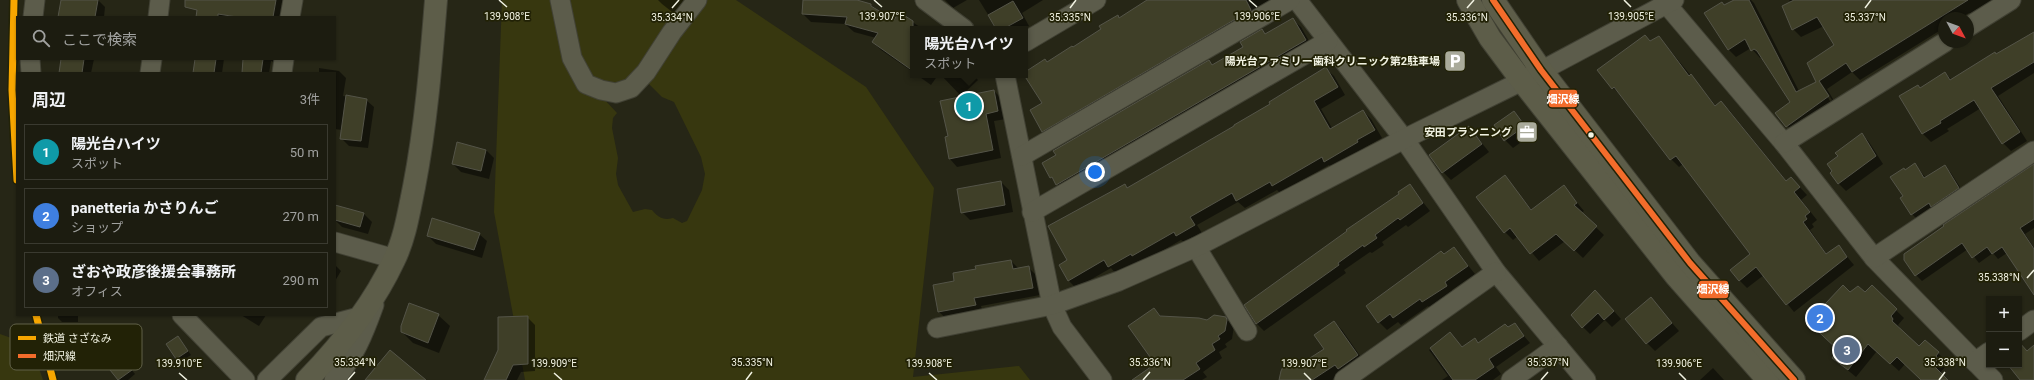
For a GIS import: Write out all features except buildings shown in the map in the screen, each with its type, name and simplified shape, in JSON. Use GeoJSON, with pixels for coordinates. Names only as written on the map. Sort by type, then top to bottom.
{"type":"FeatureCollection","features":[{"type":"Feature","properties":{"kind":"street"},"geometry":{"type":"LineString","coordinates":[[33,16],[35,0]]}},
{"type":"Feature","properties":{"kind":"street"},"geometry":{"type":"LineString","coordinates":[[158,16],[160,0]]}},
{"type":"Feature","properties":{"kind":"street"},"geometry":{"type":"LineString","coordinates":[[290,16],[293,0]]}},
{"type":"Feature","properties":{"kind":"street"},"geometry":{"type":"LineString","coordinates":[[307,380],[332,354],[359,317],[381,285],[395,259],[409,212],[421,147],[436,0]]}},
{"type":"Feature","properties":{"kind":"street"},"geometry":{"type":"LineString","coordinates":[[560,0],[572,58],[586,84],[601,90],[616,93],[631,88],[646,72],[698,0]]}},
{"type":"Feature","properties":{"kind":"street"},"geometry":{"type":"LineString","coordinates":[[925,0],[960,26]]}},
{"type":"Feature","properties":{"kind":"street"},"geometry":{"type":"LineString","coordinates":[[1028,40],[1096,0]]}},
{"type":"Feature","properties":{"kind":"street"},"geometry":{"type":"LineString","coordinates":[[1022,156],[1290,0]]}},
{"type":"Feature","properties":{"kind":"street"},"geometry":{"type":"LineString","coordinates":[[1297,0],[1404,139],[1496,272],[1586,380]]}},
{"type":"Feature","properties":{"kind":"street"},"geometry":{"type":"LineString","coordinates":[[1468,0],[1490,38],[1522,81],[1676,276],[1768,380]]}},
{"type":"Feature","properties":{"kind":"street"},"geometry":{"type":"LineString","coordinates":[[1493,0],[1541,70],[1690,263],[1794,380]]}},
{"type":"Feature","properties":{"kind":"street"},"geometry":{"type":"LineString","coordinates":[[1974,23],[2011,0]]}},
{"type":"Feature","properties":{"kind":"street"},"geometry":{"type":"LineString","coordinates":[[938,328],[1052,305],[1120,281],[1196,247],[1404,139],[1522,81],[1668,1],[1784,143],[1874,258],[1982,357],[1993,380]]}},
{"type":"Feature","properties":{"kind":"street"},"geometry":{"type":"LineString","coordinates":[[1032,212],[1328,41]]}},
{"type":"Feature","properties":{"kind":"street"},"geometry":{"type":"LineString","coordinates":[[1784,143],[1938,46]]}},
{"type":"Feature","properties":{"kind":"street"},"geometry":{"type":"LineString","coordinates":[[30,60],[31,72]]}},
{"type":"Feature","properties":{"kind":"street"},"geometry":{"type":"LineString","coordinates":[[150,72],[152,60]]}},
{"type":"Feature","properties":{"kind":"street"},"geometry":{"type":"LineString","coordinates":[[282,72],[284,60]]}},
{"type":"Feature","properties":{"kind":"street"},"geometry":{"type":"LineString","coordinates":[[1006,78],[1052,305],[1062,327],[1102,380]]}},
{"type":"Feature","properties":{"kind":"street"},"geometry":{"type":"LineString","coordinates":[[1874,258],[2034,151]]}},
{"type":"Feature","properties":{"kind":"street"},"geometry":{"type":"LineString","coordinates":[[336,242],[395,259]]}},
{"type":"Feature","properties":{"kind":"street"},"geometry":{"type":"LineString","coordinates":[[1196,247],[1247,331]]}},
{"type":"Feature","properties":{"kind":"street"},"geometry":{"type":"LineString","coordinates":[[1344,380],[1496,272]]}},
{"type":"Feature","properties":{"kind":"street"},"geometry":{"type":"LineString","coordinates":[[334,380],[347,366],[362,337],[381,285]]}},
{"type":"Feature","properties":{"kind":"street"},"geometry":{"type":"LineString","coordinates":[[183,316],[245,380]]}},
{"type":"Feature","properties":{"kind":"street"},"geometry":{"type":"LineString","coordinates":[[267,380],[321,327],[359,317]]}},
{"type":"Feature","properties":{"kind":"street"},"geometry":{"type":"LineString","coordinates":[[2022,328],[2034,320]]}},
{"type":"Feature","properties":{"kind":"street"},"geometry":{"type":"LineString","coordinates":[[1511,380],[1558,346]]}},
{"type":"Feature","properties":{"kind":"shaded area"},"geometry":{"type":"Polygon","coordinates":[[[502,0],[736,0],[866,87],[934,188],[913,377],[1019,366],[1030,380],[525,380],[494,212],[502,0]],[[646,81],[630,85],[604,99],[617,113],[613,118],[612,128],[618,158],[616,174],[618,185],[633,212],[645,209],[652,210],[661,218],[673,218],[682,223],[687,221],[702,190],[705,174],[701,157],[674,102],[662,97],[646,81]]]}},
{"type":"Feature","properties":{"kind":"shaded area"},"geometry":{"type":"Polygon","coordinates":[[[0,334],[10,338],[10,370],[40,370],[43,380],[0,380],[0,334]]]}},
{"type":"Feature","properties":{"kind":"rail line","name":"さざなみ"},"geometry":{"type":"LineString","coordinates":[[14,0],[12,90],[16,162]]}},
{"type":"Feature","properties":{"kind":"rail line","name":"さざなみ"},"geometry":{"type":"LineString","coordinates":[[36,316],[38,324]]}},
{"type":"Feature","properties":{"kind":"rail line","name":"さざなみ"},"geometry":{"type":"LineString","coordinates":[[50,370],[53,380]]}},
{"type":"Feature","properties":{"kind":"transit line","name":"畑沢線"},"geometry":{"type":"LineString","coordinates":[[1493,0],[1541,70],[1690,263],[1794,380]]}},
{"type":"Feature","properties":{"kind":"place","name":"陽光台ファミリー歯科クリニック第2駐車場"},"geometry":{"type":"Point","coordinates":[1455,61]}},
{"type":"Feature","properties":{"kind":"place","name":"陽光台ハイツ"},"geometry":{"type":"Point","coordinates":[969,106]}},
{"type":"Feature","properties":{"kind":"place","name":"安田プランニング"},"geometry":{"type":"Point","coordinates":[1527,132]}},
{"type":"Feature","properties":{"kind":"place","name":"panetteria かさりんご"},"geometry":{"type":"Point","coordinates":[1820,318]}},
{"type":"Feature","properties":{"kind":"place","name":"ざおや政彦後援会事務所"},"geometry":{"type":"Point","coordinates":[1847,350]}}]}
